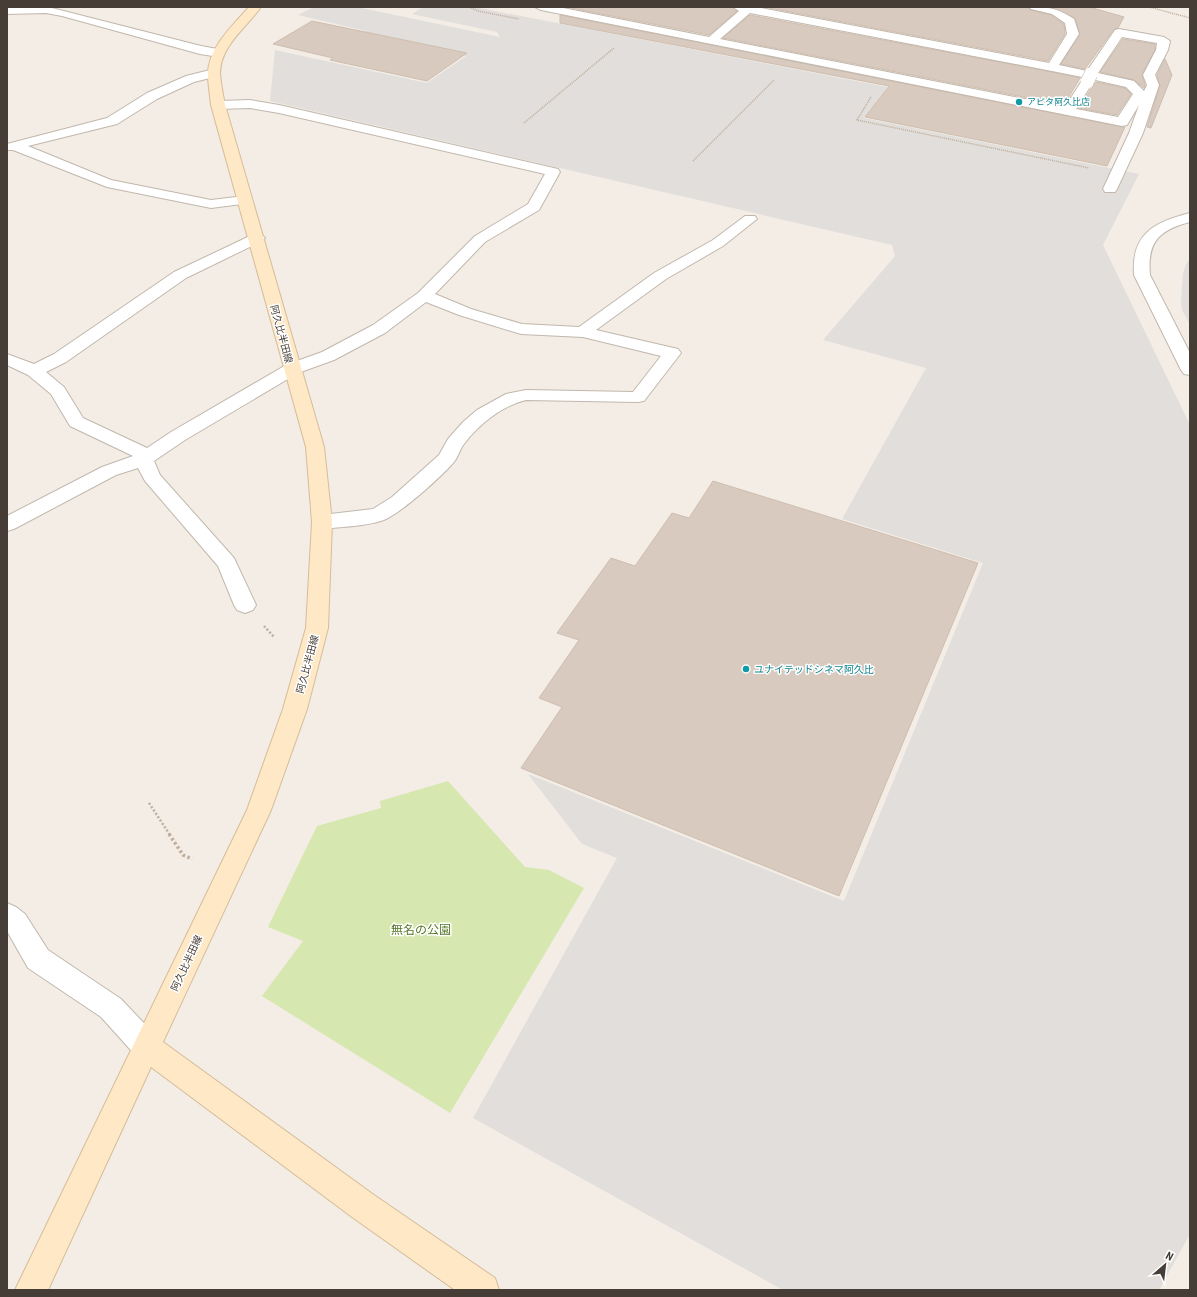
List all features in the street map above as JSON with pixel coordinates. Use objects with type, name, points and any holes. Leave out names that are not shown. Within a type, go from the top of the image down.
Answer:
[{"type":"main road","points":[[216,63],[235,29],[255,7]]},
{"type":"main road","name":"阿久比半田線","points":[[31,1290],[259,810],[295,709],[317,628],[322,522],[315,447],[292,370],[257,238],[218,105],[216,63]]},
{"type":"main road","points":[[147,1047],[363,1206],[483,1290]]},
{"type":"street","points":[[541,7],[711,41],[1068,112],[1122,122],[1140,94],[1130,84],[1052,67],[746,8],[711,41]]},
{"type":"street","points":[[1035,7],[1056,12],[1070,21],[1073,34],[1052,67]]},
{"type":"street","points":[[7,11],[46,10],[63,13],[200,50],[216,63],[190,79],[152,96],[112,121],[11,147]]},
{"type":"street","points":[[1068,112],[1119,33],[1164,41],[1162,50],[1149,75],[1154,85],[1136,132],[1110,189]]},
{"type":"street","points":[[7,524],[109,471],[144,459],[178,436],[292,370],[328,356],[379,329],[424,296],[480,239],[534,207],[553,172],[279,109],[250,104],[218,105]]},
{"type":"street","points":[[11,147],[107,183],[141,191],[211,204],[245,200]]},
{"type":"street","points":[[1190,217],[1178,220],[1149,236],[1143,247],[1140,262],[1142,275],[1190,370]]},
{"type":"street","points":[[583,332],[660,276],[718,243],[750,219]]},
{"type":"street","points":[[34,371],[60,358],[180,275],[257,238]]},
{"type":"street","points":[[322,522],[378,515],[399,502],[447,458],[454,443],[469,426],[483,414],[502,403],[526,395],[638,397],[672,353],[583,332],[521,329],[465,312],[424,296]]},
{"type":"street","points":[[8,360],[34,371],[58,391],[76,422],[140,451],[152,478],[227,563],[246,605]]},
{"type":"street","points":[[7,915],[16,922],[38,958],[111,1008],[147,1047]]},
{"type":"path","points":[[468,7],[478,11],[523,20]]},
{"type":"path","points":[[1149,7],[1190,18]]},
{"type":"path","points":[[524,123],[616,47]]},
{"type":"path","points":[[694,161],[776,78]]},
{"type":"path","points":[[874,94],[857,120],[1091,168]]},
{"type":"path","points":[[149,803],[183,855],[192,859]]},
{"type":"green space","name":"無名の公園","points":[[448,781],[525,867],[549,870],[584,888],[450,1113],[262,996],[303,941],[268,927],[317,826],[381,808],[380,801]]},
{"type":"shaded area","points":[[314,7],[357,7],[500,37],[497,32],[412,14],[423,7],[474,7],[887,87],[864,118],[1139,174],[1103,245],[1190,425],[1190,1234],[1159,1290],[783,1290],[473,1118],[617,858],[582,844],[528,774],[844,901],[983,563],[842,519],[926,368],[823,340],[895,256],[892,245],[270,101],[275,50],[427,83],[466,56],[362,34],[366,31],[298,15]]},
{"type":"shaded area","points":[[1190,259],[1190,325],[1182,310],[1181,300],[1183,273],[1186,264]]},
{"type":"building","points":[[566,7],[732,7],[737,11],[709,35]]},
{"type":"building","points":[[764,7],[1028,7],[1031,10],[1051,15],[1064,24],[1065,34],[1048,61]]},
{"type":"building","points":[[1051,7],[1089,7],[1124,17],[1118,28],[1114,29],[1085,69],[1061,64],[1080,34],[1075,18]]},
{"type":"building","points":[[560,15],[1125,127],[1107,166],[865,117],[889,86],[560,23]]},
{"type":"building","points":[[750,15],[1080,78],[1064,105],[723,38]]},
{"type":"building","points":[[312,21],[467,53],[427,81],[330,60],[333,58],[273,44]]},
{"type":"building","points":[[1123,39],[1155,44],[1155,50],[1142,74],[1145,85],[1144,88],[1134,80],[1100,72]]},
{"type":"building","points":[[1165,59],[1172,75],[1151,128],[1147,127],[1160,85],[1157,75]]},
{"type":"building","points":[[1096,82],[1125,88],[1131,94],[1117,115],[1078,108]]},
{"type":"building","name":"ユナイテッドシネマ阿久比","points":[[713,481],[978,563],[839,896],[521,768],[562,707],[539,698],[579,640],[557,633],[611,558],[635,566],[672,513],[689,518]]},
{"type":"place","name":"アピタ阿久比店","points":[[1019,102]]},
{"type":"place","name":"ユナイテッドシネマ阿久比","points":[[746,669]]}]
